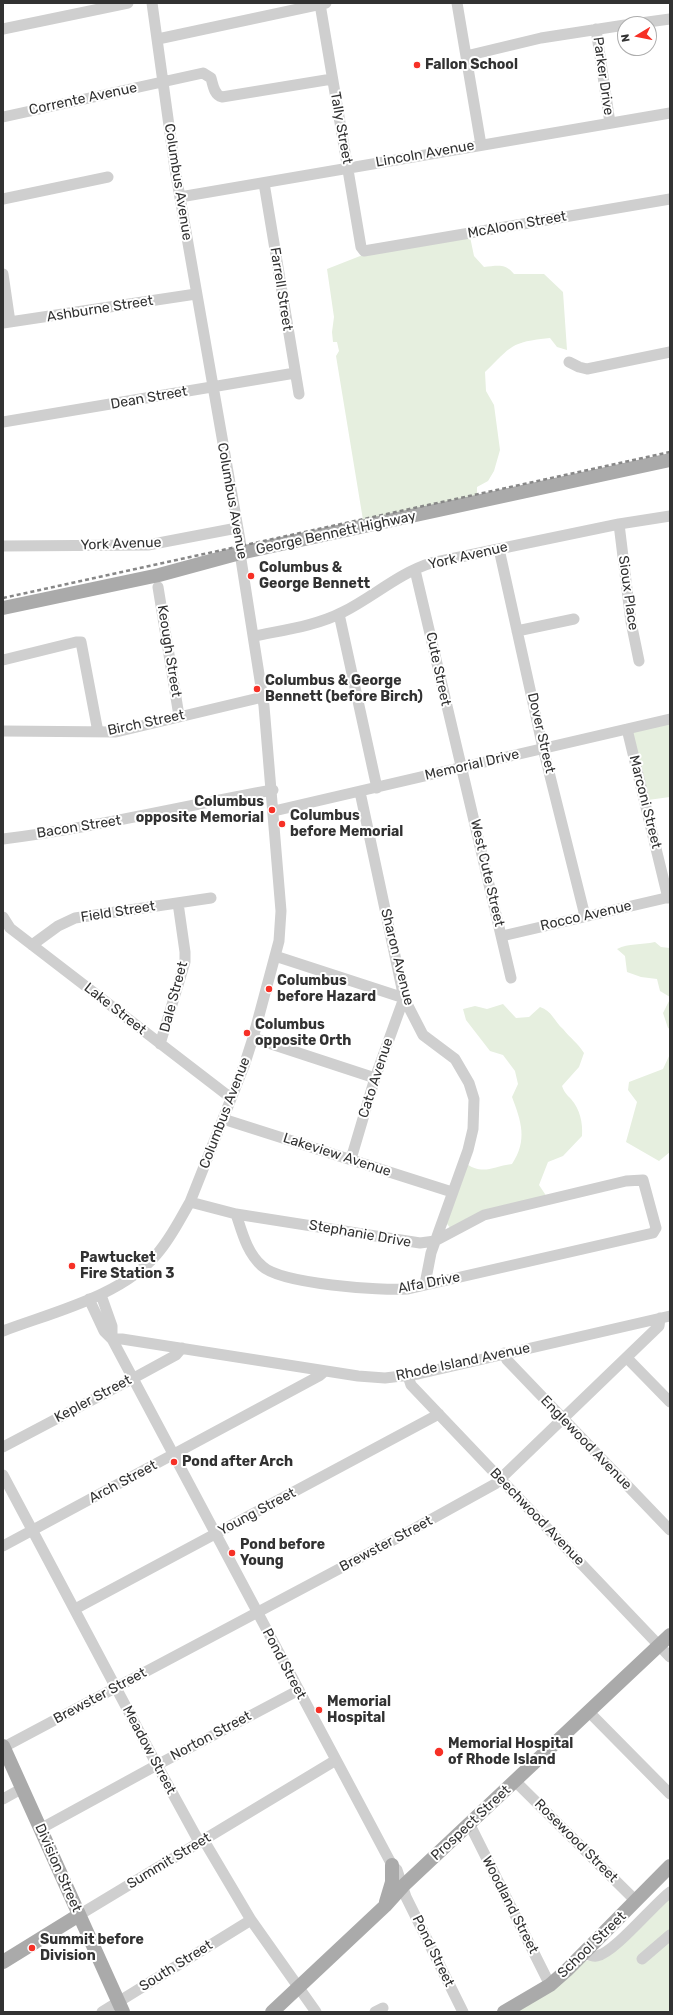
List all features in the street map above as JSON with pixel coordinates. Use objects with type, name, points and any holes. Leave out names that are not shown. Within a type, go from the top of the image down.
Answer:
[{"type":"main road","name":"George Bennett Highway","points":[[3,608],[159,575],[240,553],[670,460]]},
{"type":"main road","name":"Prospect Street","points":[[272,2012],[385,1906],[403,1886],[516,1782],[670,1635]]},
{"type":"main road","name":"Division Street","points":[[3,1746],[21,1789],[121,2007]]},
{"type":"main road","points":[[385,1906],[392,1882],[392,1865]]},
{"type":"main road","name":"School Street","points":[[504,2012],[550,1985],[585,1953],[670,1866]]},
{"type":"main road","name":"Summit Street","points":[[3,1962],[79,1915]]},
{"type":"street","points":[[3,29],[128,3]]},
{"type":"street","name":"Columbus Avenue","points":[[3,1331],[101,1294],[134,1276],[156,1255],[179,1224],[190,1202],[253,1038],[279,941],[281,911],[274,811],[255,636],[240,553],[241,546],[180,197],[152,3]]},
{"type":"street","points":[[458,3],[481,145]]},
{"type":"street","points":[[158,40],[323,4]]},
{"type":"street","name":"Tally Street","points":[[323,4],[332,79],[361,247],[364,251]]},
{"type":"street","points":[[657,21],[670,19]]},
{"type":"street","points":[[466,56],[541,38],[617,26]]},
{"type":"street","name":"Parker Drive","points":[[596,29],[610,123]]},
{"type":"street","name":"Corrente Avenue","points":[[3,117],[203,73],[211,78],[215,92],[218,96],[222,97],[332,79]]},
{"type":"street","name":"Lincoln Avenue","points":[[180,197],[670,113]]},
{"type":"street","points":[[3,199],[108,177]]},
{"type":"street","name":"Farrell Street","points":[[264,183],[299,394]]},
{"type":"street","name":"McAloon Street","points":[[364,251],[670,199]]},
{"type":"street","points":[[3,274],[7,323]]},
{"type":"street","name":"Ashburne Street","points":[[7,323],[196,294]]},
{"type":"street","points":[[569,362],[579,367],[586,368],[670,352]]},
{"type":"street","name":"Dean Street","points":[[3,422],[295,374]]},
{"type":"street","name":"York Avenue","points":[[255,636],[308,625],[339,614],[415,570],[431,563],[619,524],[670,516]]},
{"type":"street","name":"Sioux Place","points":[[619,524],[631,622],[639,661]]},
{"type":"street","name":"York Avenue","points":[[3,546],[148,545],[237,528]]},
{"type":"street","name":"Dover Street","points":[[499,549],[543,748],[585,916]]},
{"type":"street","name":"Cute Street","points":[[415,570],[462,768]]},
{"type":"street","name":"Keough Street","points":[[158,587],[179,716]]},
{"type":"street","points":[[339,614],[377,788]]},
{"type":"street","points":[[518,631],[574,619]]},
{"type":"street","points":[[3,660],[81,642],[98,732]]},
{"type":"street","name":"Birch Street","points":[[3,731],[116,732],[262,697]]},
{"type":"street","name":"Memorial Drive","points":[[274,811],[670,719]]},
{"type":"street","name":"Marconi Street","points":[[627,729],[669,897]]},
{"type":"street","name":"West Cute Street","points":[[462,768],[511,978]]},
{"type":"street","name":"Bacon Street","points":[[3,839],[86,828],[272,790]]},
{"type":"street","name":"Sharon Avenue","points":[[360,792],[404,998],[423,1035],[455,1059],[469,1083],[474,1099],[471,1136],[434,1241],[425,1284]]},
{"type":"street","name":"Rocco Avenue","points":[[502,936],[669,897]]},
{"type":"street","name":"Field Street","points":[[32,945],[58,926],[75,918],[211,898]]},
{"type":"street","name":"Dale Street","points":[[160,1044],[177,993],[185,962],[178,903]]},
{"type":"street","name":"Lake Street","points":[[3,917],[10,928],[231,1098]]},
{"type":"street","points":[[275,956],[404,998]]},
{"type":"street","name":"Cato Avenue","points":[[351,1159],[375,1078],[404,998]]},
{"type":"street","points":[[253,1038],[375,1078]]},
{"type":"street","name":"Lakeview Avenue","points":[[223,1119],[452,1192]]},
{"type":"street","name":"Stephanie Drive","points":[[190,1202],[236,1214],[318,1226],[410,1243],[434,1241],[484,1215],[626,1182],[643,1180]]},
{"type":"street","name":"Alfa Drive","points":[[236,1214],[243,1236],[251,1253],[262,1266],[273,1273],[287,1277],[349,1287],[388,1290],[408,1289],[653,1233],[656,1228],[643,1180]]},
{"type":"street","name":"Pond Street","points":[[101,1294],[112,1326],[112,1339]]},
{"type":"street","name":"Pond Street","points":[[89,1299],[104,1331],[112,1339],[392,1865],[397,1870],[406,1896],[463,2012]]},
{"type":"street","name":"Rhode Island Avenue","points":[[112,1339],[122,1339],[326,1371],[385,1378],[408,1376],[665,1317]]},
{"type":"street","name":"Brewster Street","points":[[3,1746],[257,1613],[495,1484],[627,1358],[659,1326],[665,1317]]},
{"type":"street","name":"Kepler Street","points":[[3,1447],[176,1355],[182,1348]]},
{"type":"street","name":"Englewood Avenue","points":[[504,1353],[508,1360],[563,1419],[670,1530]]},
{"type":"street","points":[[627,1358],[670,1402]]},
{"type":"street","name":"Arch Street","points":[[3,1546],[173,1456],[326,1371]]},
{"type":"street","name":"Beechwood Avenue","points":[[408,1376],[411,1385],[670,1657]]},
{"type":"street","name":"Young Street","points":[[75,1609],[439,1414]]},
{"type":"street","name":"Meadow Street","points":[[3,1475],[117,1687],[156,1765],[197,1838],[206,1844],[251,1920],[297,1988],[316,2012]]},
{"type":"street","name":"Norton Street","points":[[40,1829],[156,1765],[299,1690]]},
{"type":"street","points":[[589,1712],[670,1794]]},
{"type":"street","name":"Summit Street","points":[[79,1915],[336,1760]]},
{"type":"street","name":"Rosewood Street","points":[[516,1782],[636,1901]]},
{"type":"street","points":[[3,1800],[21,1789]]},
{"type":"street","name":"Woodland Street","points":[[470,1825],[550,1985]]},
{"type":"street","points":[[585,1953],[592,1956],[598,1956],[603,1953],[623,1938],[670,1892]]},
{"type":"street","name":"South Street","points":[[102,2012],[121,2007],[251,1920]]},
{"type":"street","points":[[642,1959],[670,1935]]},
{"type":"green space","points":[[469,232],[474,256],[484,267],[504,267],[511,270],[514,274],[544,274],[563,292],[567,350],[557,347],[550,338],[527,341],[507,351],[485,372],[486,391],[494,405],[500,450],[494,471],[488,481],[477,487],[477,502],[364,526],[336,356],[339,351],[337,342],[333,342],[332,332],[334,317],[327,269],[378,249]]},
{"type":"green space","points":[[670,717],[670,797],[648,800],[633,737],[632,725]]},
{"type":"green space","points":[[655,942],[661,947],[670,948],[670,997],[660,991],[657,979],[641,977],[627,972],[625,956],[617,949],[631,945]]},
{"type":"green space","points":[[670,999],[670,1029],[668,1028],[663,1013]]},
{"type":"green space","points":[[503,1004],[516,1018],[529,1017],[540,1007],[544,1009],[584,1053],[579,1067],[562,1086],[579,1112],[582,1126],[582,1136],[563,1156],[548,1162],[539,1185],[547,1197],[451,1229],[444,1220],[463,1162],[476,1169],[482,1170],[512,1164],[520,1147],[520,1122],[512,1097],[518,1084],[515,1071],[503,1055],[490,1051],[466,1020],[463,1009],[475,1006],[487,1009]]},
{"type":"green space","points":[[670,1054],[670,1152],[659,1161],[626,1142],[637,1102],[628,1090],[629,1082],[663,1069]]},
{"type":"green space","points":[[670,1895],[670,2012],[508,2012],[574,1964],[594,1959]]},
{"type":"railway","points":[[3,598],[670,452]]},
{"type":"place","name":"Fallon School","points":[[417,65]]},
{"type":"place","name":"Columbus & George Bennett","points":[[251,576]]},
{"type":"place","name":"Columbus & George Bennett (before Birch)","points":[[257,689]]},
{"type":"place","name":"Columbus opposite Memorial","points":[[272,810]]},
{"type":"place","name":"Columbus before Memorial","points":[[282,824]]},
{"type":"place","name":"Columbus before Hazard","points":[[269,989]]},
{"type":"place","name":"Columbus opposite Orth","points":[[247,1033]]},
{"type":"place","name":"Pawtucket Fire Station 3","points":[[72,1266]]},
{"type":"place","name":"Pond after Arch","points":[[174,1462]]},
{"type":"place","name":"Pond before Young","points":[[232,1553]]},
{"type":"place","name":"Memorial Hospital","points":[[319,1710]]},
{"type":"place","name":"Memorial Hospital of Rhode Island","points":[[439,1752]]},
{"type":"place","name":"Summit before Division","points":[[32,1948]]}]
